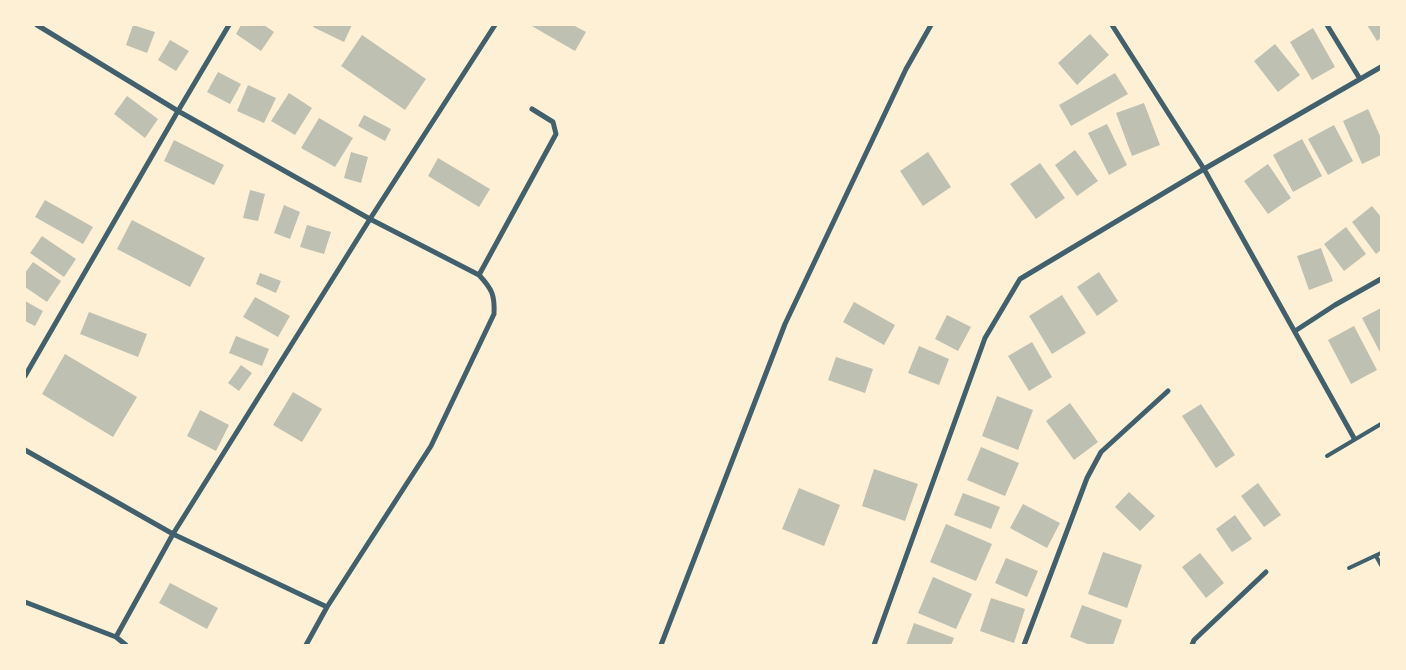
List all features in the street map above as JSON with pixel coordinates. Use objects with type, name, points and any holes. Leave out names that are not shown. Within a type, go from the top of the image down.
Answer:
[{"type":"street","points":[[37,25],[178,111],[370,219],[479,275],[490,288],[494,300],[494,314],[431,446],[327,607],[306,645]]},
{"type":"street","points":[[25,376],[229,25]]},
{"type":"street","points":[[116,637],[173,534],[370,219],[495,25]]},
{"type":"street","points":[[661,645],[785,324],[906,69],[930,25]]},
{"type":"street","points":[[1112,25],[1204,169],[1354,438]]},
{"type":"street","points":[[1327,25],[1360,79]]},
{"type":"street","points":[[874,645],[985,338],[1020,279],[1204,169],[1381,67]]},
{"type":"street","points":[[479,275],[556,134],[553,122],[532,109]]},
{"type":"street","points":[[1295,331],[1381,278]]},
{"type":"street","points":[[1024,645],[1087,478],[1102,452],[1168,391]]},
{"type":"street","points":[[25,450],[173,534],[327,607]]},
{"type":"street","points":[[1192,645],[1194,640],[1266,572]]},
{"type":"street","points":[[25,602],[116,637],[126,645]]},
{"type":"lane","points":[[1327,456],[1354,438],[1381,424]]},
{"type":"lane","points":[[1349,568],[1381,553]]},
{"type":"lane","points":[[1376,556],[1381,564]]},
{"type":"building","points":[[133,25],[155,32],[147,53],[126,45]]},
{"type":"building","points":[[241,25],[264,25],[274,32],[261,51],[236,34]]},
{"type":"building","points":[[314,25],[352,25],[344,42],[313,27]]},
{"type":"building","points":[[530,25],[573,25],[586,32],[575,51]]},
{"type":"building","points":[[1367,25],[1381,25],[1381,38],[1377,41]]},
{"type":"building","points":[[1313,28],[1335,67],[1312,80],[1290,42]]},
{"type":"building","points":[[1090,34],[1109,55],[1077,85],[1058,63]]},
{"type":"building","points":[[362,35],[426,79],[405,110],[341,66]]},
{"type":"building","points":[[170,40],[189,51],[176,71],[158,60]]},
{"type":"building","points":[[1275,44],[1300,75],[1278,92],[1254,61]]},
{"type":"building","points":[[218,72],[241,84],[230,104],[207,92]]},
{"type":"building","points":[[1115,73],[1128,94],[1071,126],[1059,105]]},
{"type":"building","points":[[248,85],[276,98],[264,123],[237,111]]},
{"type":"building","points":[[289,93],[312,108],[295,135],[271,121]]},
{"type":"building","points":[[127,96],[158,119],[145,138],[114,114]]},
{"type":"building","points":[[1144,103],[1160,145],[1132,156],[1116,113]]},
{"type":"building","points":[[1368,109],[1381,138],[1381,155],[1362,164],[1343,121]]},
{"type":"building","points":[[364,115],[391,129],[385,141],[358,126]]},
{"type":"building","points":[[319,118],[353,138],[335,167],[301,148]]},
{"type":"building","points":[[1107,124],[1127,165],[1109,175],[1088,133]]},
{"type":"building","points":[[1334,125],[1353,161],[1328,175],[1308,139]]},
{"type":"building","points":[[1302,139],[1322,176],[1293,192],[1273,155]]},
{"type":"building","points":[[174,140],[224,165],[214,185],[164,161]]},
{"type":"building","points":[[1075,150],[1098,181],[1077,196],[1055,165]]},
{"type":"building","points":[[351,152],[368,157],[361,183],[344,178]]},
{"type":"building","points":[[928,152],[951,187],[923,206],[900,171]]},
{"type":"building","points":[[438,158],[490,189],[479,207],[428,176]]},
{"type":"building","points":[[1040,163],[1065,198],[1036,219],[1010,184]]},
{"type":"building","points":[[1268,164],[1291,198],[1268,214],[1244,181]]},
{"type":"building","points":[[250,190],[265,194],[258,221],[243,218]]},
{"type":"building","points":[[45,200],[93,227],[83,244],[35,217]]},
{"type":"building","points":[[284,205],[300,212],[290,239],[274,233]]},
{"type":"building","points":[[1372,206],[1381,217],[1381,250],[1376,254],[1352,222]]},
{"type":"building","points":[[132,220],[205,258],[190,287],[117,249]]},
{"type":"building","points":[[307,225],[331,232],[324,254],[300,247]]},
{"type":"building","points":[[1346,227],[1366,254],[1344,271],[1324,244]]},
{"type":"building","points":[[42,236],[76,259],[64,277],[30,253]]},
{"type":"building","points":[[1321,248],[1333,281],[1309,290],[1297,256]]},
{"type":"building","points":[[33,262],[61,281],[47,302],[25,287],[25,273]]},
{"type":"building","points":[[1099,272],[1118,301],[1097,316],[1077,287]]},
{"type":"building","points":[[260,273],[281,281],[276,293],[256,284]]},
{"type":"building","points":[[1062,295],[1086,333],[1052,354],[1029,316]]},
{"type":"building","points":[[255,297],[290,316],[278,337],[243,317]]},
{"type":"building","points":[[25,301],[43,311],[35,326],[25,321]]},
{"type":"building","points":[[854,302],[895,325],[884,345],[843,322]]},
{"type":"building","points":[[1381,308],[1381,354],[1362,318]]},
{"type":"building","points":[[89,312],[147,334],[138,357],[80,334]]},
{"type":"building","points":[[947,315],[971,327],[958,351],[935,339]]},
{"type":"building","points":[[1354,326],[1377,370],[1351,384],[1328,340]]},
{"type":"building","points":[[236,336],[269,349],[262,366],[229,353]]},
{"type":"building","points":[[1032,342],[1052,377],[1029,391],[1008,356]]},
{"type":"building","points":[[919,346],[949,359],[939,385],[908,373]]},
{"type":"building","points":[[65,354],[137,397],[113,437],[42,394]]},
{"type":"building","points":[[836,357],[873,369],[865,393],[828,380]]},
{"type":"building","points":[[241,365],[252,373],[239,391],[228,383]]},
{"type":"building","points":[[293,392],[322,409],[302,442],[273,425]]},
{"type":"building","points":[[997,396],[1033,410],[1018,450],[982,436]]},
{"type":"building","points":[[1070,403],[1098,442],[1074,460],[1046,421]]},
{"type":"building","points":[[1201,404],[1235,455],[1216,468],[1182,416]]},
{"type":"building","points":[[200,410],[229,425],[216,451],[187,436]]},
{"type":"building","points":[[981,447],[1019,463],[1005,496],[967,480]]},
{"type":"building","points":[[874,469],[918,484],[905,521],[862,506]]},
{"type":"building","points":[[1258,483],[1281,515],[1264,527],[1241,496]]},
{"type":"building","points":[[799,488],[840,505],[824,546],[782,529]]},
{"type":"building","points":[[1129,492],[1155,516],[1140,531],[1115,507]]},
{"type":"building","points":[[963,493],[1000,507],[991,529],[954,515]]},
{"type":"building","points":[[1023,504],[1060,523],[1047,548],[1010,528]]},
{"type":"building","points":[[1235,515],[1252,539],[1232,552],[1216,529]]},
{"type":"building","points":[[946,524],[992,544],[976,581],[930,562]]},
{"type":"building","points":[[1103,552],[1142,565],[1127,608],[1088,594]]},
{"type":"building","points":[[1200,553],[1224,583],[1206,598],[1182,567]]},
{"type":"building","points":[[1006,558],[1038,571],[1027,597],[995,583]]},
{"type":"building","points":[[933,577],[972,594],[956,629],[918,613]]},
{"type":"building","points":[[170,583],[218,608],[207,629],[159,603]]},
{"type":"building","points":[[991,598],[1025,609],[1014,643],[980,631]]},
{"type":"building","points":[[1082,605],[1122,620],[1113,645],[1090,645],[1070,637]]},
{"type":"building","points":[[914,623],[954,638],[951,645],[906,645]]}]
